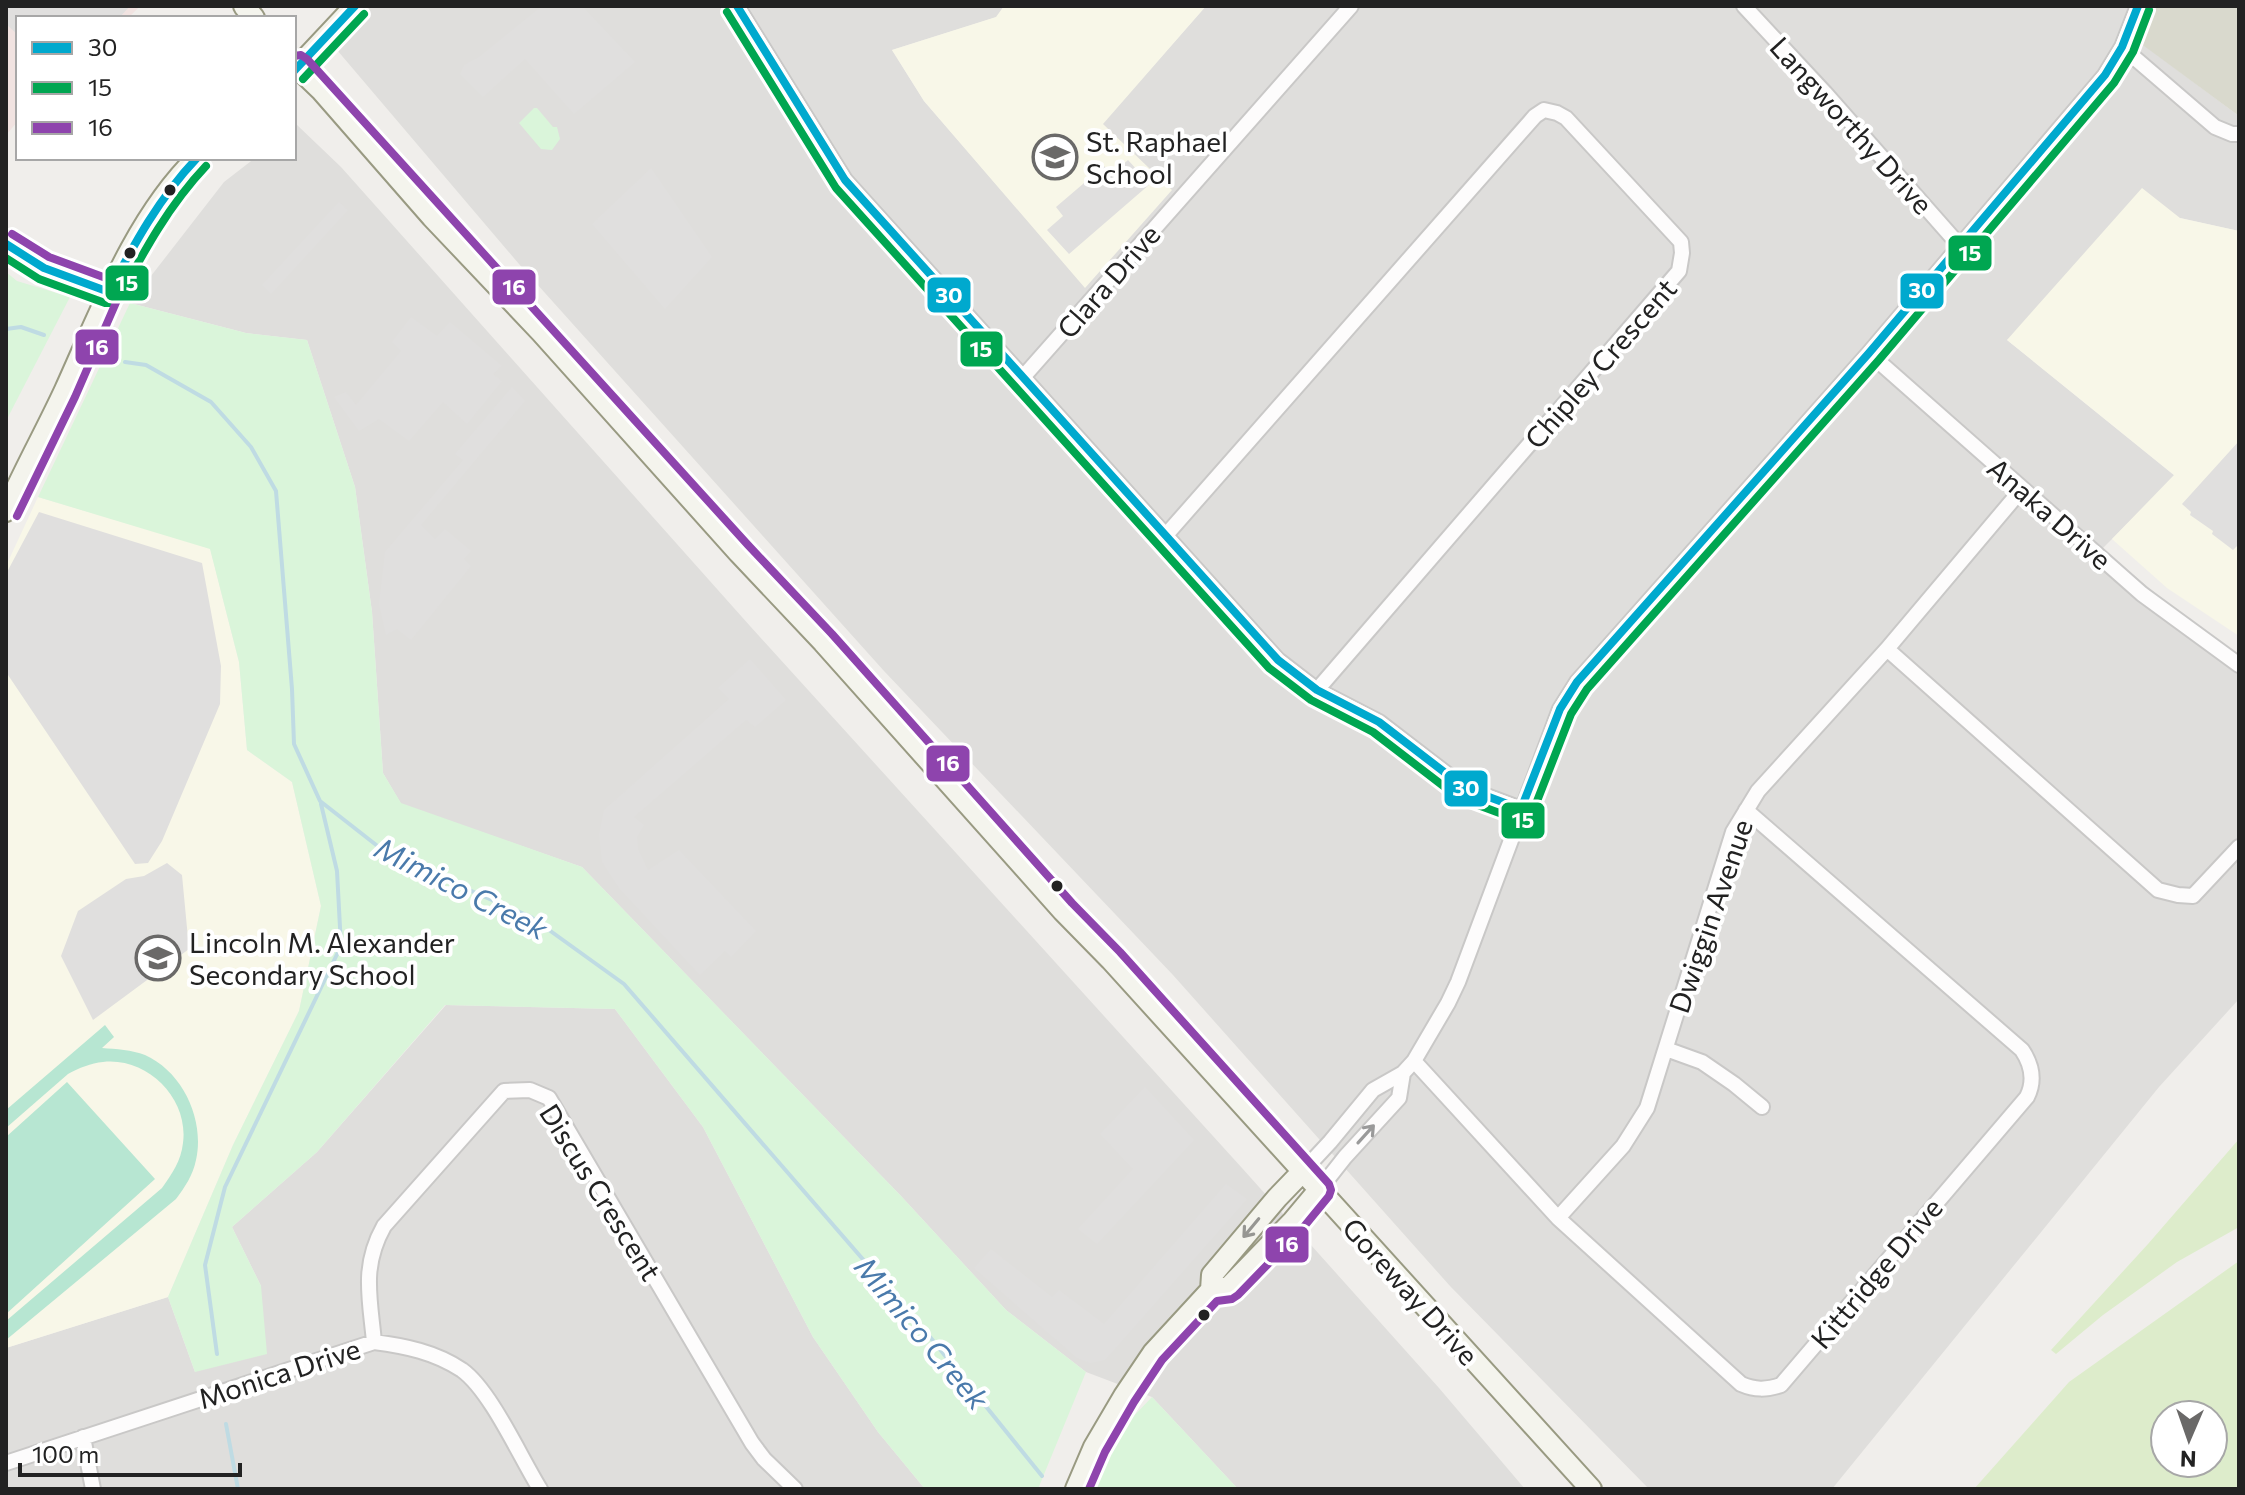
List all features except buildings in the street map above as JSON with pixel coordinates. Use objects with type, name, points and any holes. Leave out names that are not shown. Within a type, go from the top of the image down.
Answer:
[{"type":"main road","points":[[296,66],[355,6]]},
{"type":"main road","name":"Goreway Drive","points":[[296,68],[321,90],[432,217],[541,332],[1063,911],[1591,1489]]},
{"type":"main road","points":[[6,511],[120,271],[162,200],[195,160]]},
{"type":"main road","points":[[1211,1290],[1212,1275],[1303,1171]]},
{"type":"main road","points":[[1076,1489],[1094,1447],[1153,1353],[1211,1290],[1229,1287],[1319,1190]]},
{"type":"street","points":[[737,6],[845,180],[1278,660],[1317,690],[1379,722],[1465,788],[1521,809]]},
{"type":"street","name":"Clara Drive","points":[[1024,376],[1351,6]]},
{"type":"street","name":"Langworthy Drive","points":[[1744,6],[1959,245]]},
{"type":"street","points":[[1303,1171],[1373,1090],[1403,1073],[1414,1061],[1448,1003],[1560,709],[1577,682],[1869,353],[2105,75],[2122,47],[2138,6]]},
{"type":"street","points":[[2122,47],[2215,127],[2239,134]]},
{"type":"street","name":"Chipley Crescent","points":[[1166,535],[1535,116],[1544,110],[1566,118],[1681,242],[1679,271],[1317,690]]},
{"type":"street","name":"Anaka Drive","points":[[1869,353],[2142,594],[2239,665]]},
{"type":"street","name":"Dwiggin Avenue","points":[[1558,1218],[1634,1131],[1647,1108],[1733,832],[1758,791],[1887,649],[2022,489]]},
{"type":"street","points":[[1887,649],[2158,890],[2193,896],[2239,847]]},
{"type":"street","name":"Kittridge Drive","points":[[1414,1061],[1558,1218],[1741,1384],[1752,1389],[1781,1385],[2027,1097],[2032,1075],[2022,1050],[1746,810]]},
{"type":"street","points":[[1666,1049],[1702,1062],[1762,1107]]},
{"type":"street","points":[[1319,1190],[1399,1098],[1403,1073]]},
{"type":"street","name":"Discus Crescent","points":[[374,1342],[369,1263],[384,1226],[504,1091],[530,1090],[549,1098],[752,1443],[795,1489]]},
{"type":"street","name":"Monica Drive","points":[[6,1463],[374,1342],[409,1346],[463,1371],[484,1392],[534,1487]]},
{"type":"street","points":[[83,1437],[93,1489]]},
{"type":"shaded area","points":[[6,6],[140,6],[130,16],[16,16],[16,123],[6,135]]},
{"type":"shaded area","points":[[6,6],[130,6],[121,16],[16,16],[16,33],[6,24]]},
{"type":"shaded area","points":[[371,6],[1004,6],[997,17],[892,50],[924,101],[1085,287],[1102,124],[1206,6],[2149,6],[2137,40],[2239,116],[2239,231],[2180,218],[2007,340],[2175,476],[2102,549],[2230,655],[2239,666],[2239,999],[2159,1087],[1832,1489],[1649,1489],[1450,1286],[1173,975],[884,671],[519,264],[337,50]]},
{"type":"shaded area","points":[[542,6],[582,6],[635,62],[574,114],[525,59],[483,97],[460,74],[464,65],[479,57]]},
{"type":"shaded area","name":"St. Raphael School","points":[[1004,6],[1206,6],[1103,124],[1172,190],[1085,288],[924,101],[892,50],[996,17]]},
{"type":"shaded area","points":[[2149,6],[2239,6],[2239,116],[2136,40]]},
{"type":"shaded area","points":[[296,124],[341,167],[750,626],[1242,1168],[1525,1489],[1238,1489],[1152,1397],[1086,1372],[1006,1310],[901,1196],[582,867],[401,804],[383,773],[372,612],[355,487],[307,340],[246,333],[130,303],[224,182],[252,160],[296,160]]},
{"type":"shaded area","points":[[1128,160],[1150,184],[1069,254],[1047,230],[1063,216],[1056,207],[1104,166],[1112,174]]},
{"type":"shaded area","points":[[651,168],[712,257],[665,309],[592,224]]},
{"type":"shaded area","points":[[2142,188],[2180,218],[2239,231],[2239,636],[2167,588],[2112,539],[2174,475],[2007,340]]},
{"type":"shaded area","points":[[339,202],[348,210],[271,294],[262,285]]},
{"type":"shaded area","points":[[411,317],[437,336],[450,322],[502,366],[493,374],[502,381],[467,424],[443,402],[409,441],[379,419],[359,431],[334,397],[346,392],[356,405],[401,351],[392,342]]},
{"type":"shaded area","points":[[512,387],[525,401],[421,525],[435,539],[445,529],[471,551],[464,559],[471,566],[411,640],[397,629],[386,635],[379,604],[385,552],[463,460],[455,454]]},
{"type":"shaded area","points":[[2239,441],[2239,544],[2233,550],[2190,515],[2191,512],[2182,504]]},
{"type":"shaded area","name":"Lincoln M. Alexander Secondary School","points":[[38,497],[210,548],[239,662],[247,750],[292,782],[321,906],[299,1011],[233,1145],[168,1297],[6,1348],[6,566]]},
{"type":"shaded area","points":[[39,512],[202,563],[221,666],[220,704],[162,841],[148,863],[135,864],[6,672],[6,574]]},
{"type":"shaded area","points":[[750,659],[786,700],[755,727],[746,720],[634,817],[644,825],[637,837],[638,849],[648,870],[679,850],[756,931],[731,957],[725,951],[700,975],[619,888],[602,862],[599,835],[604,810],[729,699],[718,688]]},
{"type":"shaded area","points":[[167,863],[182,875],[189,949],[93,1020],[61,956],[78,911],[126,879],[144,876]]},
{"type":"shaded area","points":[[446,1005],[615,1009],[703,1127],[813,1337],[878,1432],[925,1489],[6,1489],[6,1348],[168,1297],[195,1372],[261,1286],[232,1227],[317,1152]]},
{"type":"shaded area","points":[[1145,1087],[1194,1140],[1097,1244],[1078,1229],[1133,1169],[1100,1134]]},
{"type":"shaded area","points":[[1226,1184],[1247,1199],[1105,1360],[1090,1363],[1077,1358],[974,1268],[991,1249],[1052,1297],[1059,1290],[1104,1324]]},
{"type":"green space","points":[[534,108],[553,127],[557,127],[560,139],[552,150],[541,149],[519,123]]},
{"type":"green space","points":[[6,272],[17,281],[70,297],[6,421]]},
{"type":"green space","points":[[130,303],[246,333],[307,340],[355,487],[372,612],[383,773],[401,803],[582,867],[901,1196],[1006,1310],[1086,1372],[1038,1489],[925,1489],[878,1432],[813,1337],[703,1127],[615,1009],[445,1005],[317,1152],[232,1227],[261,1286],[267,1354],[195,1372],[168,1297],[233,1145],[299,1011],[321,906],[292,782],[247,750],[239,662],[210,549],[38,497]]},
{"type":"green space","points":[[105,1025],[114,1037],[102,1048],[145,1055],[170,1073],[180,1085],[194,1114],[197,1129],[195,1165],[176,1199],[6,1340],[6,1321],[162,1188],[180,1156],[183,1127],[172,1097],[150,1074],[120,1062],[94,1063],[68,1074],[6,1128],[6,1110]]},
{"type":"green space","points":[[67,1082],[155,1179],[6,1314],[6,1137]]},
{"type":"green space","points":[[2239,1139],[2239,1227],[2177,1262],[2103,1315],[2056,1354],[2051,1350],[2148,1244]]},
{"type":"green space","points":[[2239,1261],[2239,1489],[1974,1489],[2069,1382]]},
{"type":"green space","points":[[1152,1397],[1238,1489],[1090,1489],[1106,1445]]},
{"type":"waterway","name":"Mimico Creek","points":[[6,329],[21,327],[44,335]]},
{"type":"waterway","name":"Mimico Creek","points":[[125,362],[146,365],[211,402],[251,447],[276,491],[294,744],[320,801],[389,855],[531,917],[624,984],[926,1332],[1042,1476]]},
{"type":"waterway","points":[[217,1354],[205,1265],[225,1187],[341,946],[337,871],[321,804]]},
{"type":"waterway","points":[[226,1424],[238,1489]]},
{"type":"transit line","name":"30","points":[[296,69],[355,6]]},
{"type":"transit line","name":"30","points":[[737,6],[845,180],[1278,660],[1317,690],[1379,722],[1465,788],[1521,809],[1560,709],[1577,682],[1869,353],[2105,75],[2122,47],[2138,6]]},
{"type":"transit line","name":"15","points":[[727,12],[836,188],[1269,668],[1311,700],[1373,732],[1459,798],[1521,821],[1532,814],[1571,714],[1587,689],[1878,361],[2114,83],[2133,52],[2149,10]]},
{"type":"transit line","name":"15","points":[[303,79],[364,14]]},
{"type":"transit line","name":"16","points":[[296,56],[307,59],[1329,1184],[1329,1196],[1302,1229],[1238,1295],[1217,1301],[1162,1360],[1105,1452],[1089,1489]]},
{"type":"transit line","name":"30","points":[[109,292],[159,205],[195,160]]},
{"type":"transit line","name":"15","points":[[6,258],[39,279],[105,303],[113,303],[119,298],[169,213],[206,166]]},
{"type":"transit line","name":"16","points":[[12,234],[49,257],[114,281],[121,291],[75,397],[17,516]]},
{"type":"transit line","name":"30","points":[[6,244],[44,268],[109,292]]},
{"type":"place","name":"St. Raphael School","points":[[1055,157]]},
{"type":"place","name":"Lincoln M. Alexander Secondary School","points":[[158,958]]}]
